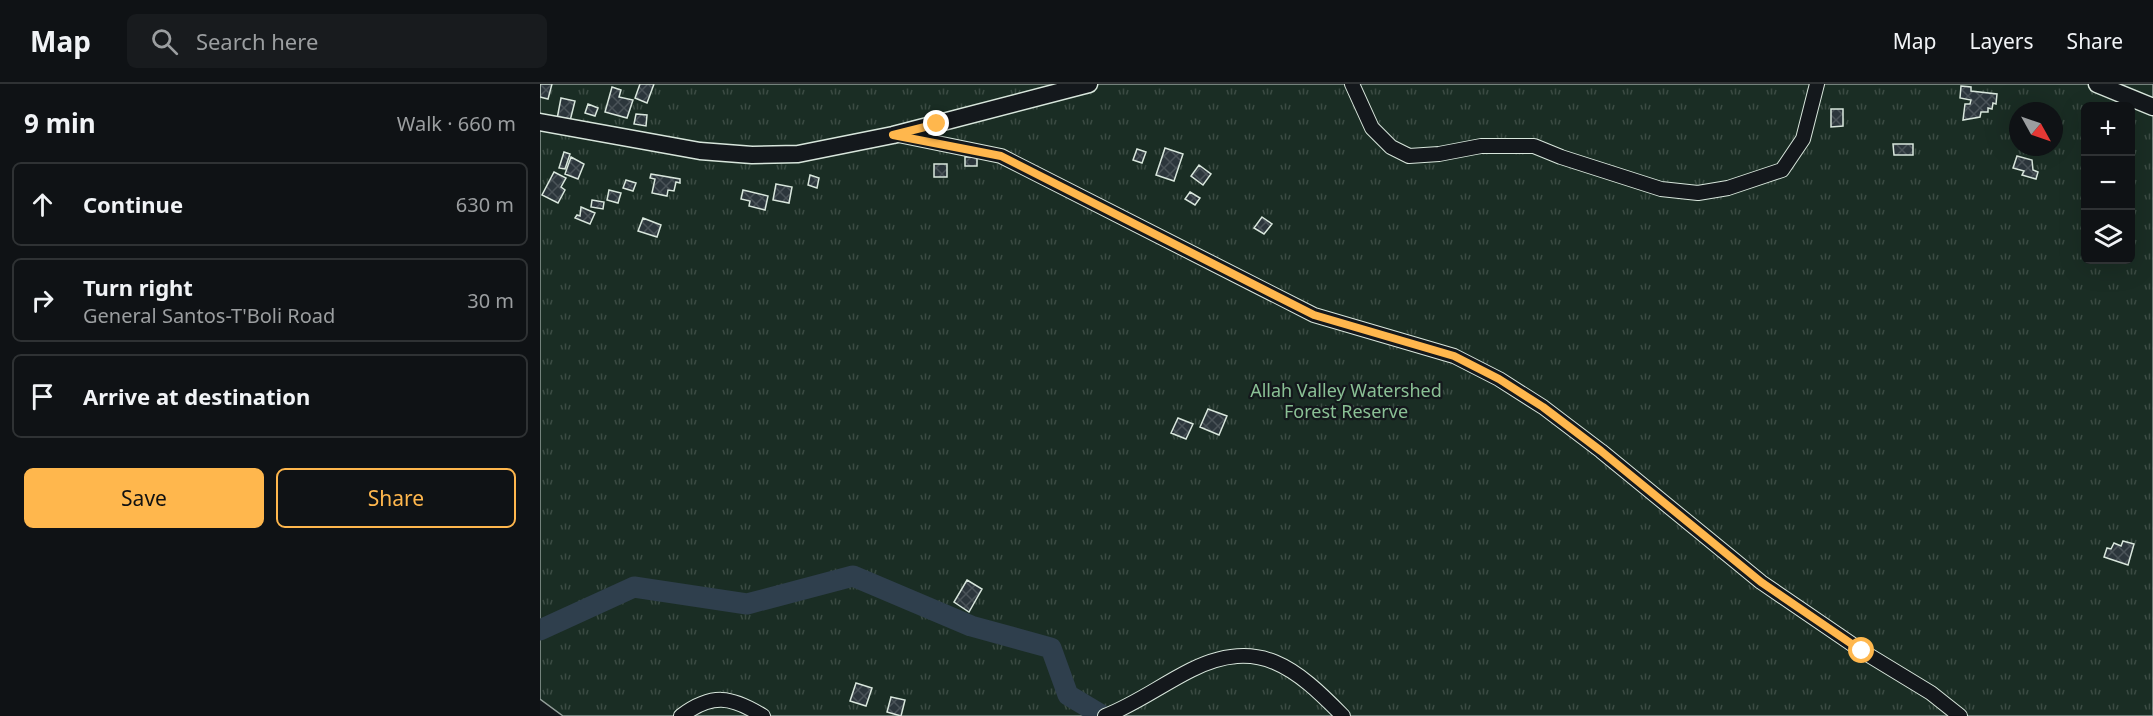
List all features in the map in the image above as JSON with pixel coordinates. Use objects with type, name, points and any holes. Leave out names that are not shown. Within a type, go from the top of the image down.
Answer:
[{"type":"main road","points":[[540,122],[700,151],[753,155],[798,154],[893,135],[1089,84]]},
{"type":"main road","points":[[2097,84],[2153,107]]},
{"type":"street","points":[[1352,84],[1372,128],[1391,147],[1409,156],[1439,154],[1481,146],[1534,146],[1561,158],[1661,189],[1698,194],[1728,188],[1782,171],[1803,139],[1817,84]]},
{"type":"street","points":[[893,135],[1001,156],[1314,315],[1454,356],[1499,379],[1593,445],[1761,582],[1862,651],[1931,693],[1960,716]]},
{"type":"street","points":[[1106,716],[1130,706],[1192,669],[1225,658],[1249,655],[1276,661],[1303,679],[1343,716]]},
{"type":"street","points":[[681,716],[698,704],[713,699],[730,700],[763,716]]},
{"type":"green space","name":"Allah Valley Watershed Forest Reserve","points":[[540,84],[2153,84],[2153,716],[563,716],[540,699]]},
{"type":"building","points":[[540,84],[552,84],[548,99],[540,97]]},
{"type":"building","points":[[640,84],[654,84],[647,103],[635,98]]},
{"type":"building","points":[[1961,86],[1971,87],[1971,91],[1997,94],[1996,104],[1993,103],[1992,109],[1988,108],[1988,112],[1981,112],[1980,117],[1963,120],[1965,104],[1970,104],[1971,100],[1960,98]]},
{"type":"building","points":[[612,87],[621,90],[619,97],[633,100],[627,118],[605,112]]},
{"type":"building","points":[[561,98],[575,101],[570,121],[557,119]]},
{"type":"building","points":[[588,104],[598,108],[595,116],[585,113]]},
{"type":"building","points":[[1831,109],[1843,109],[1843,126],[1831,127]]},
{"type":"building","points":[[636,114],[647,115],[646,126],[634,124]]},
{"type":"building","points":[[1893,144],[1913,144],[1913,155],[1894,155]]},
{"type":"building","points":[[1165,148],[1183,154],[1174,181],[1156,175]]},
{"type":"building","points":[[1137,149],[1146,152],[1142,163],[1133,160]]},
{"type":"building","points":[[564,152],[570,154],[565,169],[559,168]]},
{"type":"building","points":[[2017,156],[2032,160],[2033,170],[2038,172],[2036,179],[2022,175],[2024,171],[2013,168]]},
{"type":"building","points":[[571,157],[584,164],[578,179],[565,174]]},
{"type":"building","points":[[965,157],[977,157],[977,166],[965,166]]},
{"type":"building","points":[[934,164],[947,164],[947,177],[934,177]]},
{"type":"building","points":[[1199,165],[1211,174],[1203,185],[1191,176]]},
{"type":"building","points":[[554,172],[566,178],[561,187],[565,190],[558,203],[542,195]]},
{"type":"building","points":[[651,174],[680,179],[680,183],[676,182],[674,191],[668,190],[667,196],[652,193],[655,179],[650,178]]},
{"type":"building","points":[[810,175],[819,178],[817,188],[808,185]]},
{"type":"building","points":[[626,180],[636,183],[633,191],[623,188]]},
{"type":"building","points":[[776,184],[792,187],[789,203],[773,200]]},
{"type":"building","points":[[609,190],[621,193],[618,203],[607,200]]},
{"type":"building","points":[[743,190],[768,196],[765,210],[749,206],[750,201],[741,199]]},
{"type":"building","points":[[1190,192],[1200,198],[1195,205],[1185,199]]},
{"type":"building","points":[[592,200],[604,202],[603,209],[591,207]]},
{"type":"building","points":[[581,207],[595,213],[590,224],[575,218],[577,215],[580,216]]},
{"type":"building","points":[[1262,217],[1272,224],[1264,234],[1254,228]]},
{"type":"building","points":[[643,218],[661,225],[657,237],[638,231]]},
{"type":"building","points":[[1208,409],[1227,416],[1219,435],[1200,427]]},
{"type":"building","points":[[1178,418],[1193,424],[1186,439],[1171,433]]},
{"type":"building","points":[[2123,541],[2134,544],[2128,565],[2104,557],[2107,548],[2111,549],[2114,543],[2121,546]]},
{"type":"building","points":[[967,580],[982,589],[969,612],[954,602]]},
{"type":"building","points":[[856,683],[872,688],[866,706],[850,701]]},
{"type":"building","points":[[891,697],[905,700],[901,716],[887,712]]},
{"type":"waterway","points":[[540,630],[634,587],[747,604],[853,576],[971,626],[1051,648],[1068,695],[1103,716]]},
{"type":"route","points":[[937,124],[893,135],[1001,156],[1042,175],[1100,208],[1233,276],[1314,315],[1454,356],[1499,379],[1543,407],[1601,451],[1761,582],[1862,651]]}]
